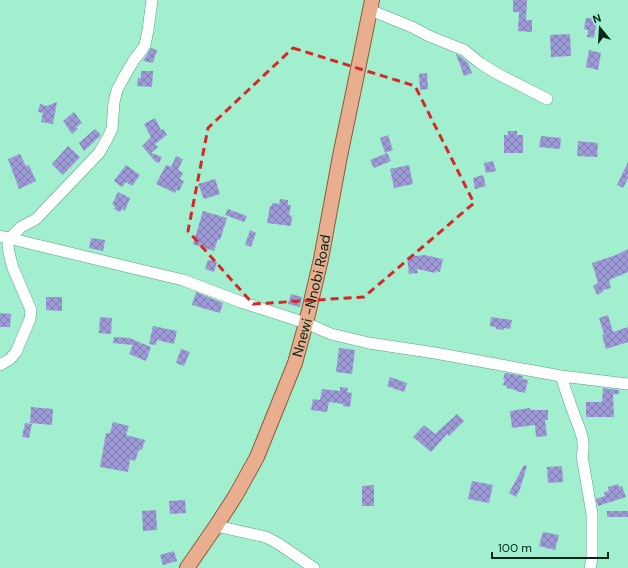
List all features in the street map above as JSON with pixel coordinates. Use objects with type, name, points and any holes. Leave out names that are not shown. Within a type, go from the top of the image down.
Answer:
[{"type":"main road","name":"Nnewi -Nnobi Road","points":[[187,568],[236,496],[257,456],[294,363],[306,323],[321,259],[340,156],[371,5]]},
{"type":"street","points":[[5,237],[36,219],[99,153],[112,129],[114,102],[117,90],[134,60],[145,45],[152,0]]},
{"type":"street","points":[[371,5],[429,36],[464,50],[480,63],[496,73],[547,99]]},
{"type":"street","points":[[5,237],[183,280],[241,302],[306,323],[331,334],[369,343],[435,353],[561,376],[628,384]]},
{"type":"street","points":[[0,366],[10,359],[16,352],[30,319],[31,310],[13,268],[5,237]]},
{"type":"street","points":[[561,376],[584,442],[582,456],[592,514],[592,558],[590,568]]},
{"type":"street","points":[[216,526],[266,537],[314,568]]},
{"type":"highlighted area","points":[[293,48],[415,86],[474,203],[364,297],[253,304],[188,231],[208,128]]},
{"type":"building","points":[[513,0],[527,0],[526,20],[532,20],[532,32],[518,31],[519,12],[513,12]]},
{"type":"building","points":[[586,18],[597,19],[594,38],[587,37],[588,30],[584,29]]},
{"type":"building","points":[[570,34],[571,56],[551,57],[550,35]]},
{"type":"building","points":[[151,48],[157,50],[153,63],[143,61]]},
{"type":"building","points":[[589,50],[601,53],[598,70],[586,67]]},
{"type":"building","points":[[456,54],[468,63],[472,73],[464,76]]},
{"type":"building","points":[[141,71],[153,71],[152,87],[137,86],[138,78],[141,78]]},
{"type":"building","points":[[427,73],[428,89],[420,90],[419,74]]},
{"type":"building","points":[[57,102],[53,124],[41,122],[43,113],[38,112],[40,104],[47,106]]},
{"type":"building","points":[[74,112],[82,123],[76,127],[78,129],[72,134],[63,121]]},
{"type":"building","points":[[155,118],[161,130],[163,129],[167,135],[155,144],[158,147],[151,153],[162,157],[159,163],[154,161],[142,146],[151,137],[144,124]]},
{"type":"building","points":[[95,129],[101,135],[84,151],[79,143]]},
{"type":"building","points":[[508,131],[517,131],[517,135],[523,135],[523,153],[504,153],[504,135],[508,135]]},
{"type":"building","points":[[388,135],[393,150],[385,153],[380,138]]},
{"type":"building","points":[[541,136],[561,138],[560,149],[539,147]]},
{"type":"building","points":[[578,141],[598,143],[597,157],[577,156]]},
{"type":"building","points":[[68,146],[80,157],[63,175],[52,164]]},
{"type":"building","points":[[387,153],[391,161],[374,168],[370,160]]},
{"type":"building","points":[[20,154],[26,166],[29,165],[36,181],[19,189],[8,159]]},
{"type":"building","points":[[176,156],[183,159],[178,170],[183,173],[180,179],[184,181],[179,191],[176,190],[175,193],[156,184],[166,165],[171,167]]},
{"type":"building","points":[[493,161],[496,171],[486,173],[484,163]]},
{"type":"building","points":[[628,162],[628,178],[623,188],[617,185]]},
{"type":"building","points":[[126,165],[140,175],[132,186],[126,182],[122,187],[114,181]]},
{"type":"building","points":[[409,165],[413,184],[394,188],[390,169]]},
{"type":"building","points":[[483,175],[486,186],[475,189],[473,178]]},
{"type":"building","points":[[215,179],[220,194],[204,199],[198,184]]},
{"type":"building","points":[[118,192],[130,198],[125,211],[122,209],[120,212],[114,209],[115,206],[112,204]]},
{"type":"building","points":[[280,199],[288,200],[288,205],[291,205],[289,215],[292,216],[291,226],[267,223],[270,206],[272,206],[272,203],[279,204]]},
{"type":"building","points":[[228,209],[247,216],[244,222],[225,215]]},
{"type":"building","points":[[203,211],[227,218],[220,240],[218,239],[214,251],[193,244]]},
{"type":"building","points":[[250,230],[256,233],[251,247],[245,245]]},
{"type":"building","points":[[91,238],[105,240],[103,251],[89,248]]},
{"type":"building","points":[[628,249],[628,272],[609,280],[611,288],[603,290],[603,292],[597,295],[593,286],[598,283],[592,263],[616,255]]},
{"type":"building","points":[[424,255],[443,259],[440,272],[436,271],[435,273],[417,269],[418,273],[409,274],[407,257]]},
{"type":"building","points":[[208,260],[217,262],[214,272],[205,269]]},
{"type":"building","points":[[196,292],[223,303],[220,313],[192,305]]},
{"type":"building","points":[[291,294],[302,297],[300,307],[288,304]]},
{"type":"building","points":[[46,297],[62,297],[62,311],[46,310]]},
{"type":"building","points":[[0,313],[11,314],[10,327],[0,327]]},
{"type":"building","points":[[608,315],[613,332],[628,327],[628,342],[606,349],[602,335],[604,334],[599,318]]},
{"type":"building","points":[[100,317],[112,318],[111,334],[99,333]]},
{"type":"building","points":[[491,317],[512,320],[510,329],[496,329],[496,327],[490,326]]},
{"type":"building","points":[[153,326],[177,331],[174,344],[157,340],[156,345],[149,344]]},
{"type":"building","points":[[114,337],[129,338],[151,347],[146,361],[129,354],[133,345],[113,343]]},
{"type":"building","points":[[339,348],[355,350],[352,374],[336,372]]},
{"type":"building","points":[[181,349],[190,352],[184,366],[176,363]]},
{"type":"building","points":[[505,373],[523,376],[522,379],[528,380],[525,393],[507,388],[507,386],[503,385]]},
{"type":"building","points":[[390,377],[407,383],[404,392],[387,386]]},
{"type":"building","points":[[340,387],[348,388],[347,392],[352,393],[350,407],[343,406],[343,404],[329,402],[327,412],[311,410],[313,399],[320,400],[322,389],[340,391]]},
{"type":"building","points":[[603,388],[619,390],[619,394],[613,394],[614,417],[586,417],[586,402],[602,402]]},
{"type":"building","points":[[31,407],[53,409],[52,425],[30,423]]},
{"type":"building","points":[[530,408],[530,410],[548,410],[548,420],[545,420],[547,436],[536,437],[535,425],[512,428],[510,411]]},
{"type":"building","points":[[457,414],[464,421],[449,436],[447,434],[431,452],[413,437],[424,425],[435,434]]},
{"type":"building","points":[[113,422],[129,426],[126,435],[145,440],[142,450],[139,450],[135,461],[130,459],[128,472],[100,467],[106,433],[110,433]]},
{"type":"building","points":[[25,423],[32,424],[29,438],[22,437]]},
{"type":"building","points":[[524,465],[527,466],[516,497],[509,493]]},
{"type":"building","points":[[562,466],[563,482],[548,483],[547,467]]},
{"type":"building","points":[[472,481],[493,485],[489,503],[468,499]]},
{"type":"building","points":[[618,484],[619,487],[622,486],[626,497],[598,506],[596,499],[605,496],[604,492],[609,491],[608,487]]},
{"type":"building","points":[[374,485],[374,506],[362,506],[362,486]]},
{"type":"building","points":[[185,500],[186,513],[170,514],[169,501]]},
{"type":"building","points":[[156,510],[157,530],[143,531],[142,511]]},
{"type":"building","points":[[607,511],[628,511],[628,517],[607,517]]},
{"type":"building","points":[[543,532],[559,535],[555,550],[539,546]]},
{"type":"building","points":[[174,551],[177,561],[163,565],[160,555]]}]
